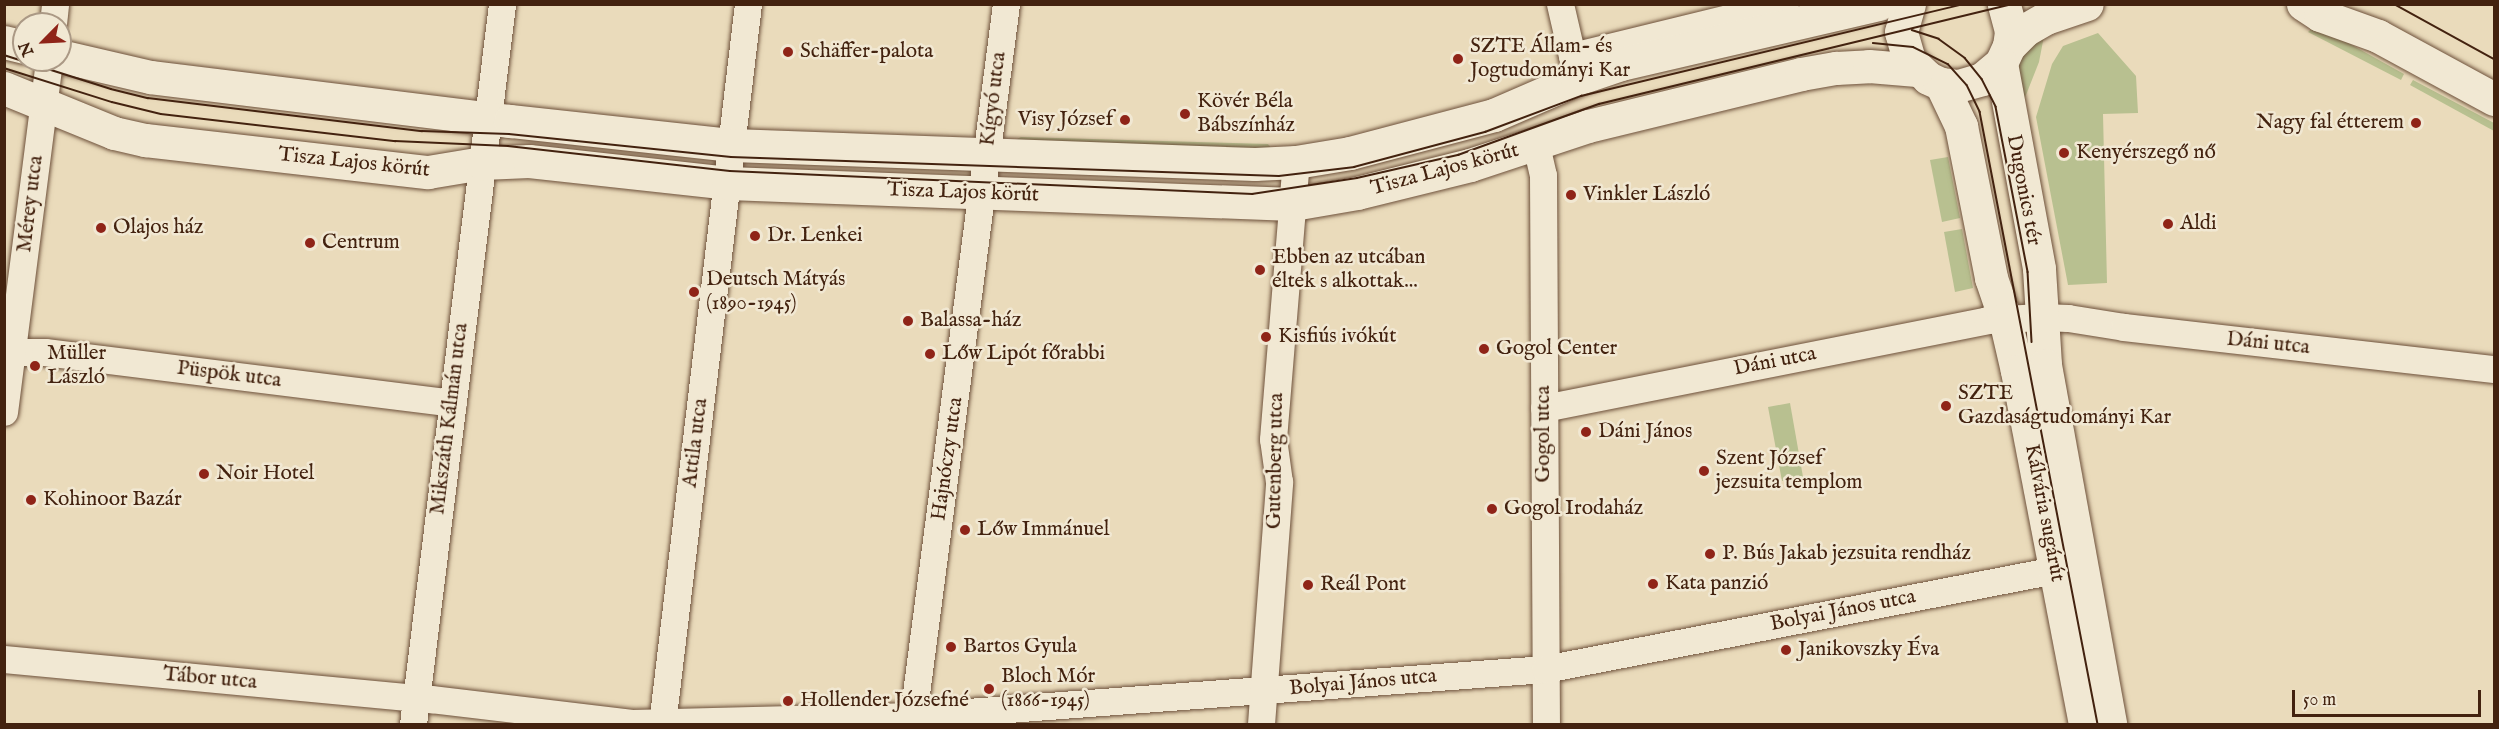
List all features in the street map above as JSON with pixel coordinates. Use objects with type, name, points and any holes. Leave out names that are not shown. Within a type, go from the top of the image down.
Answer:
[{"type":"street","name":"Mikszáth Kálmán utca","points":[[412,724],[502,4]]},
{"type":"street","name":"Attila utca","points":[[662,724],[748,4]]},
{"type":"street","name":"Kígyó utca","points":[[983,194],[1006,4]]},
{"type":"street","points":[[1560,4],[1573,63],[1785,4]]},
{"type":"street","name":"Tisza Lajos körút","points":[[485,140],[529,161],[730,164],[988,153],[1244,164],[1296,162],[1350,153],[1494,115],[1577,79],[1622,64],[1878,4]]},
{"type":"street","points":[[1909,4],[1902,22],[1901,35],[1909,60],[1929,77],[1961,126],[1991,278],[2006,319],[2041,317]]},
{"type":"street","name":"Dugonics tér","points":[[2004,4],[2011,31],[2005,54],[2039,269],[2041,317]]},
{"type":"street","points":[[2005,54],[2025,30],[2046,18],[2087,4]]},
{"type":"street","points":[[2303,4],[2320,15],[2378,36],[2494,99]]},
{"type":"street","points":[[2340,4],[2378,36]]},
{"type":"street","name":"Tisza Lajos körút","points":[[72,59],[150,77],[485,140],[730,164],[983,194],[1293,204],[1402,182],[1536,145],[1588,126],[1801,74],[1869,66],[1929,77],[1958,86],[1974,83],[1989,75],[2005,54]]},
{"type":"street","name":"Mérey utca","points":[[4,412],[8,353],[47,72]]},
{"type":"street","name":"Tisza Lajos körút","points":[[4,88],[114,133],[145,140],[428,172],[485,140]]},
{"type":"street","name":"Gogol utca","points":[[1536,145],[1543,175],[1546,724]]},
{"type":"street","name":"Gutenberg utca","points":[[1261,724],[1280,482],[1273,439],[1296,162]]},
{"type":"street","name":"Hajnóczy utca","points":[[913,720],[983,194]]},
{"type":"street","name":"Dáni utca","points":[[2041,317],[2068,318],[2124,327],[2494,369]]},
{"type":"street","name":"Kálvária sugárút","points":[[2041,317],[2047,377],[2110,724]]},
{"type":"street","name":"Dáni utca","points":[[1544,408],[1987,320],[2006,319]]},
{"type":"street","name":"Kálvária sugárút","points":[[2006,319],[2085,724]]},
{"type":"street","name":"Püspök utca","points":[[8,353],[45,352],[453,403]]},
{"type":"street","name":"Bolyai János utca","points":[[662,724],[913,720],[1545,669],[2055,570]]},
{"type":"street","name":"Tábor utca","points":[[4,659],[416,698],[632,723],[662,724]]},
{"type":"green space","points":[[2316,25],[2404,74],[2401,80],[2308,32]]},
{"type":"green space","points":[[2098,33],[2136,76],[2138,113],[2103,114],[2107,283],[2068,285],[2036,117],[2052,64],[2063,46]]},
{"type":"green space","points":[[2044,36],[2039,62],[2024,100],[2014,69],[2020,55]]},
{"type":"green space","points":[[2413,80],[2494,123],[2494,131],[2410,85]]},
{"type":"green space","points":[[1021,137],[1268,144],[1272,149],[1015,140]]},
{"type":"green space","points":[[1948,157],[1960,218],[1942,222],[1930,160]]},
{"type":"green space","points":[[1962,229],[1973,288],[1955,292],[1944,232]]},
{"type":"green space","points":[[1790,403],[1803,477],[1782,481],[1768,407]]},
{"type":"tram line","points":[[4,55],[111,89],[148,98],[422,131],[509,134],[731,157],[1279,176],[1354,167],[1485,132],[1581,96],[1963,4]]},
{"type":"tram line","points":[[4,68],[112,102],[161,114],[395,141],[508,146],[730,171],[1252,194],[1357,178],[1458,155],[1599,104],[2013,4]]},
{"type":"tram line","points":[[2394,4],[2494,59]]},
{"type":"tram line","points":[[1912,30],[1939,39],[1965,58],[1982,79],[1996,107],[2028,272],[2032,342]]},
{"type":"tram line","points":[[1873,43],[1913,47],[1948,64],[1967,85],[1980,112],[2098,724]]},
{"type":"place","name":"Schäffer-palota","points":[[788,52]]},
{"type":"place","name":"SZTE Állam- és Jogtudományi Kar","points":[[1458,59]]},
{"type":"place","name":"Kövér Béla Bábszínház","points":[[1185,114]]},
{"type":"place","name":"Visy József","points":[[1125,120]]},
{"type":"place","name":"Nagy fal étterem","points":[[2416,123]]},
{"type":"place","name":"Kenyérszegő nő","points":[[2064,153]]},
{"type":"place","name":"Vinkler László","points":[[1571,195]]},
{"type":"place","name":"Aldi","points":[[2168,224]]},
{"type":"place","name":"Olajos ház","points":[[101,228]]},
{"type":"place","name":"Dr. Lenkei","points":[[755,236]]},
{"type":"place","name":"Centrum","points":[[310,243]]},
{"type":"place","name":"Ebben az utcában éltek s alkottak...","points":[[1260,270]]},
{"type":"place","name":"Deutsch Mátyás (1890-1945)","points":[[694,292]]},
{"type":"place","name":"Balassa-ház","points":[[908,321]]},
{"type":"place","name":"Kisfiús ivókút","points":[[1266,337]]},
{"type":"place","name":"Gogol Center","points":[[1484,349]]},
{"type":"place","name":"Lőw Lipót főrabbi","points":[[930,354]]},
{"type":"place","name":"Müller László","points":[[35,366]]},
{"type":"place","name":"SZTE Gazdaságtudományi Kar","points":[[1946,406]]},
{"type":"place","name":"Dáni János","points":[[1586,432]]},
{"type":"place","name":"Szent József jezsuita templom","points":[[1704,471]]},
{"type":"place","name":"Noir Hotel","points":[[204,474]]},
{"type":"place","name":"Kohinoor Bazár","points":[[31,500]]},
{"type":"place","name":"Gogol Irodaház","points":[[1492,509]]},
{"type":"place","name":"Lőw Immánuel","points":[[965,530]]},
{"type":"place","name":"P. Bús Jakab jezsuita rendház","points":[[1710,554]]},
{"type":"place","name":"Kata panzió","points":[[1653,584]]},
{"type":"place","name":"Reál Pont","points":[[1308,585]]},
{"type":"place","name":"Bartos Gyula","points":[[951,647]]},
{"type":"place","name":"Janikovszky Éva","points":[[1786,650]]},
{"type":"place","name":"Bloch Mór (1866-1945)","points":[[989,689]]},
{"type":"place","name":"Hollender Józsefné","points":[[788,701]]}]
